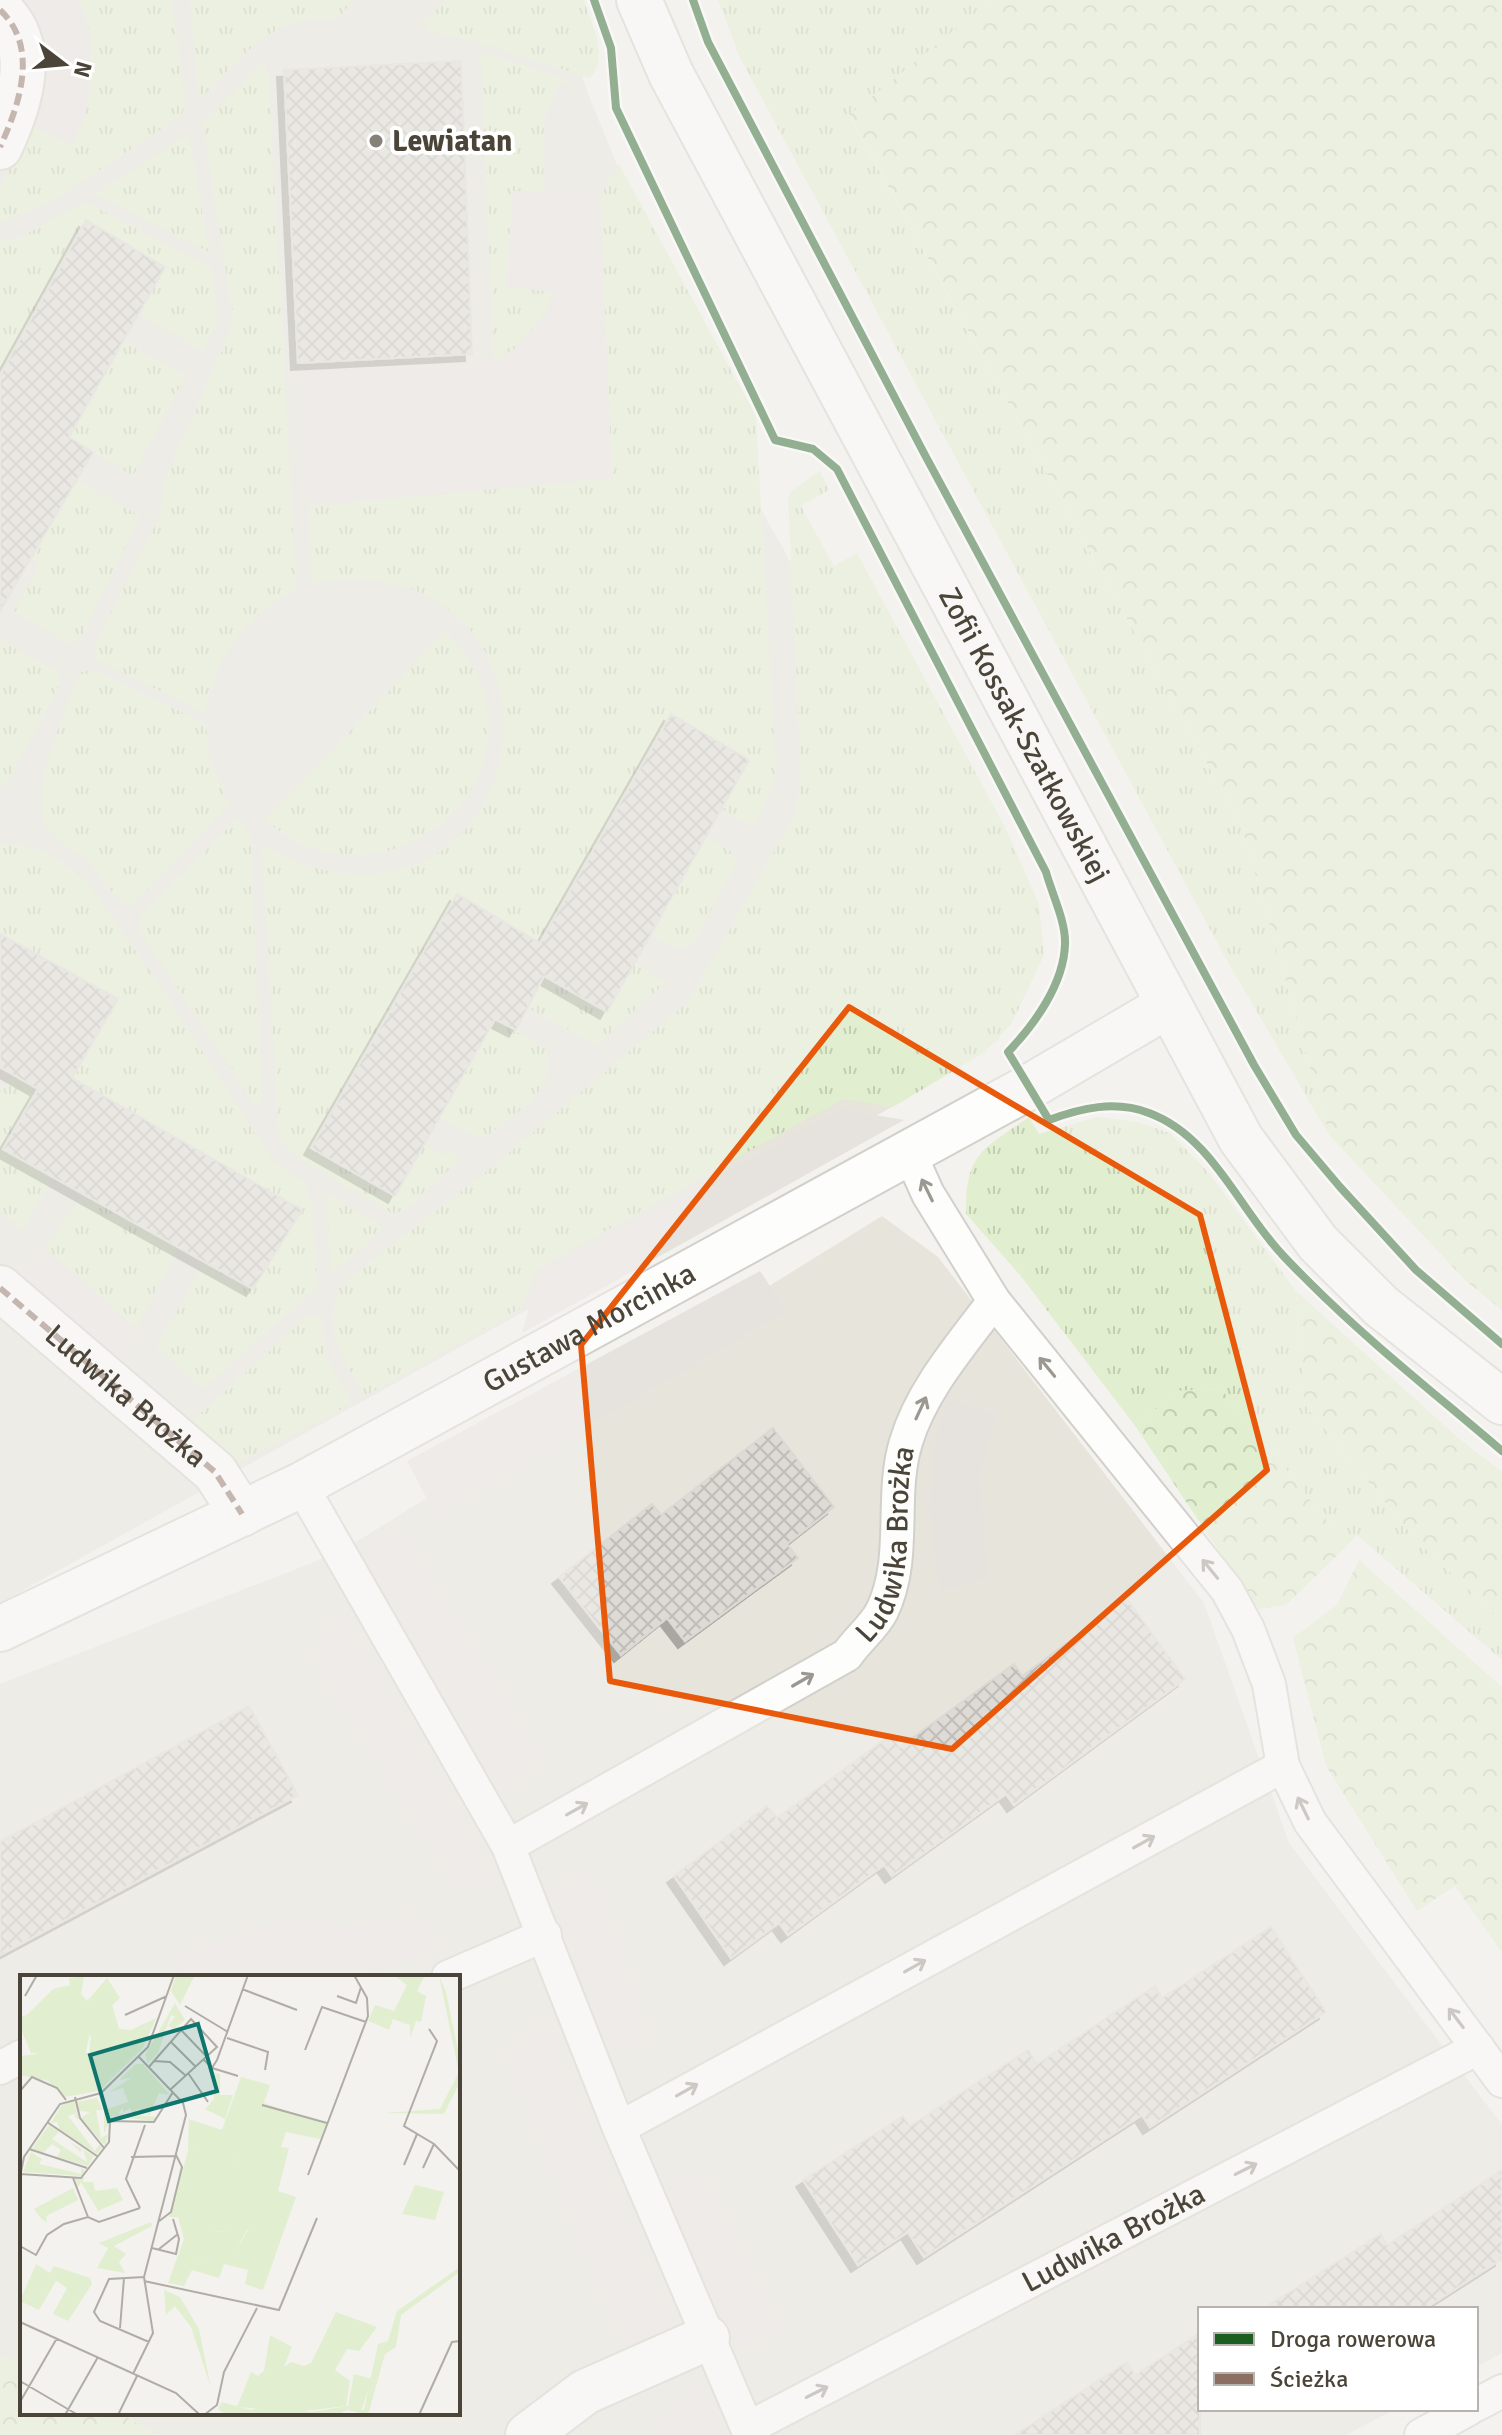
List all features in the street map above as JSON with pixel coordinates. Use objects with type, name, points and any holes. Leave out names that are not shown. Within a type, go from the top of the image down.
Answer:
[{"type":"street","name":"Zofii Kossak-Szatkowskiej","points":[[639,0],[671,74],[1167,1006],[1241,1139],[1318,1243],[1381,1306],[1502,1402]]},
{"type":"street","points":[[0,10],[17,38],[23,59],[23,82],[15,114],[0,147]]},
{"type":"street","name":"Gustawa Morcinka","points":[[0,1629],[301,1485],[909,1152],[1167,1006]]},
{"type":"street","name":"Ludwika Brożka","points":[[0,1288],[215,1472],[242,1514]]},
{"type":"street","points":[[528,2435],[585,2392],[707,2338]]},
{"type":"lane","points":[[909,1152],[928,1194],[994,1301],[1227,1590],[1248,1629],[1269,1684],[1283,1766],[1310,1822],[1502,2081]]},
{"type":"lane","name":"Ludwika Brożka","points":[[508,1846],[847,1655],[881,1614],[897,1568],[897,1517],[905,1443],[932,1385],[994,1301]]},
{"type":"lane","name":"Ludwika Brożka","points":[[301,1485],[508,1846],[619,2128],[749,2432],[1478,2048]]},
{"type":"lane","points":[[619,2128],[1283,1766]]},
{"type":"lane","points":[[453,1975],[545,1935]]},
{"type":"lane","points":[[0,2068],[20,2057]]},
{"type":"lane","points":[[1478,2404],[1502,2391]]},
{"type":"lane","points":[[1421,2435],[1465,2411]]},
{"type":"highlighted area","points":[[849,1007],[1200,1215],[1267,1470],[952,1749],[610,1681],[581,1345]]},
{"type":"shaded area","points":[[0,0],[558,0],[588,94],[754,497],[1019,966],[999,1039],[906,1099],[0,1603]]},
{"type":"shaded area","points":[[19,0],[78,0],[82,6],[90,36],[91,77],[85,117],[72,145],[29,125]]},
{"type":"shaded area","points":[[513,191],[600,196],[612,478],[309,506],[306,422],[300,374],[494,362],[512,351],[548,310],[553,292],[506,287]]},
{"type":"shaded area","points":[[840,1109],[904,1120],[522,1333],[538,1277]]},
{"type":"shaded area","points":[[882,1216],[938,1257],[1204,1603],[1289,1843],[1502,2125],[1502,2353],[1478,2366],[1478,2307],[1198,2307],[1198,2411],[1392,2411],[1346,2435],[156,2435],[123,2415],[460,2415],[460,1975],[20,1975],[20,2363],[0,2358],[0,1684],[340,1552]]},
{"type":"shaded area","points":[[46,1249],[136,1328],[115,1359],[22,1280]]},
{"type":"shaded area","points":[[760,1271],[787,1311],[435,1514],[407,1461]]},
{"type":"shaded area","points":[[947,1399],[997,1414],[981,1471],[984,1540],[990,1579],[939,1590],[929,1506],[935,1441]]},
{"type":"shaded area","points":[[398,1530],[541,1759],[505,1788],[366,1549]]},
{"type":"shaded area","points":[[341,1612],[495,1882],[457,1889],[311,1650]]},
{"type":"shaded area","points":[[591,1875],[648,2035],[613,2047],[552,1889]]},
{"type":"shaded area","points":[[412,1913],[441,1948],[361,1975],[180,1975],[172,1957],[277,1924],[356,1927]]},
{"type":"shaded area","points":[[545,2022],[670,2325],[625,2347],[506,2053]]},
{"type":"shaded area","points":[[705,2175],[782,2328],[739,2346],[662,2191]]},
{"type":"shaded area","points":[[700,2384],[723,2435],[664,2435],[659,2424]]},
{"type":"green space","points":[[78,0],[172,0],[185,104],[182,115],[59,197],[0,223],[0,190],[82,6]]},
{"type":"green space","points":[[190,0],[352,0],[339,19],[301,21],[268,35],[243,55],[199,100]]},
{"type":"green space","points":[[447,0],[584,0],[599,50],[596,69],[590,78],[477,42],[434,33],[422,22]]},
{"type":"green space","points":[[718,0],[992,0],[849,116],[1242,827],[1329,1135],[1226,959],[740,58]]},
{"type":"green space","points":[[992,0],[1502,0],[1502,1310],[1465,1280],[1329,1135],[1242,827],[849,115]]},
{"type":"green space","points":[[481,52],[571,81],[558,84],[544,120],[543,193],[513,191],[506,286],[553,292],[544,314],[531,333],[494,362]]},
{"type":"green space","points":[[263,64],[268,70],[296,587],[261,612],[235,639],[217,671],[205,713],[97,660],[94,646],[161,514],[163,485],[234,323],[203,123]]},
{"type":"green space","points":[[189,134],[209,252],[96,194]]},
{"type":"green space","points":[[619,164],[756,416],[776,775],[756,823],[745,822],[722,809],[749,760],[671,715],[540,943],[457,895],[311,1147],[394,1196],[424,1145],[444,1157],[449,1150],[460,1160],[402,1212],[391,1213],[290,1152],[279,1138],[262,843],[301,863],[344,873],[387,872],[429,858],[458,837],[480,810],[495,779],[503,745],[503,710],[496,676],[481,645],[459,618],[443,605],[408,587],[390,582],[352,579],[312,583],[309,506],[612,478],[600,196]]},
{"type":"green space","points":[[85,202],[211,267],[217,320],[203,351],[139,314],[165,267],[86,220],[0,375],[0,243],[17,239]]},
{"type":"green space","points":[[123,341],[185,376],[133,476],[69,437]]},
{"type":"green space","points":[[52,466],[140,516],[81,638],[68,643],[14,611],[40,564],[7,545]]},
{"type":"green space","points":[[820,471],[829,490],[801,506],[834,566],[857,553],[1005,827],[1039,904],[1044,955],[1012,1023],[985,1052],[893,1107],[843,1099],[535,1270],[521,1308],[365,1396],[343,1356],[334,1331],[335,1302],[340,1286],[492,1167],[689,1001],[796,810],[801,782],[788,498],[791,491]]},
{"type":"green space","points":[[446,631],[465,655],[480,682],[488,729],[480,771],[459,807],[428,834],[390,850],[348,855],[305,845],[265,820]]},
{"type":"green space","points":[[0,640],[56,671],[61,681],[7,784],[0,788]]},
{"type":"green space","points":[[93,670],[206,724],[210,762],[229,804],[131,906],[114,894],[85,858],[50,832],[43,818],[45,777],[58,729],[81,672]]},
{"type":"green space","points":[[238,818],[250,833],[262,1096],[257,1107],[139,929],[140,917]]},
{"type":"green space","points":[[706,837],[729,850],[737,863],[690,948],[673,947],[652,935]]},
{"type":"green space","points":[[0,844],[27,846],[48,853],[84,878],[155,978],[273,1162],[305,1183],[311,1203],[318,1286],[203,1388],[156,1347],[206,1262],[253,1289],[302,1210],[72,1078],[118,999],[0,934]]},
{"type":"green space","points":[[636,962],[665,983],[597,1045],[528,1008],[531,1003],[511,990],[526,966],[607,1012]]},
{"type":"green space","points":[[495,1019],[546,1049],[548,1064],[546,1078],[530,1101],[482,1140],[439,1117]]},
{"type":"green space","points":[[24,1052],[51,1067],[3,1149],[53,1177],[23,1230],[0,1210],[0,1096]]},
{"type":"green space","points":[[1029,1117],[1039,1134],[1097,1117],[1138,1122],[1170,1133],[1209,1173],[1296,1291],[1305,1405],[1419,1543],[1502,1621],[1502,1660],[1357,1535],[1347,1546],[1221,1389],[1176,1391],[1136,1427],[1020,1275],[966,1214],[973,1165],[989,1146]]},
{"type":"green space","points":[[83,1194],[178,1247],[136,1328],[46,1249]]},
{"type":"green space","points":[[326,1194],[381,1226],[381,1231],[331,1274]]},
{"type":"green space","points":[[1296,1291],[1456,1436],[1502,1472],[1502,1621],[1419,1543],[1305,1405]]},
{"type":"green space","points":[[310,1314],[321,1319],[324,1353],[351,1404],[239,1462],[187,1426]]},
{"type":"green space","points":[[1221,1389],[1347,1546],[1286,1605],[1258,1609],[1136,1427],[1176,1391]]},
{"type":"green space","points":[[1359,1560],[1502,1687],[1502,1953],[1455,1886],[1417,1911],[1326,1766],[1293,1638],[1337,1605]]},
{"type":"green space","points":[[0,2358],[20,2363],[20,2415],[123,2415],[156,2435],[0,2435]]},
{"type":"building","name":"Lewiatan","points":[[461,61],[472,354],[298,363],[284,70]]},
{"type":"building","points":[[86,220],[165,267],[69,437],[93,452],[0,611],[0,375]]},
{"type":"building","points":[[671,714],[749,760],[607,1012],[544,976],[516,1030],[495,1019],[395,1196],[311,1148],[457,894],[540,943]]},
{"type":"building","points":[[0,934],[118,999],[72,1078],[302,1210],[253,1289],[3,1149],[38,1089],[0,1067]]},
{"type":"building","points":[[773,1428],[834,1507],[787,1544],[798,1558],[685,1641],[667,1618],[621,1655],[559,1577],[652,1504],[661,1515]]},
{"type":"building","points":[[1127,1599],[1185,1679],[1014,1805],[1006,1794],[892,1876],[884,1865],[788,1935],[779,1923],[731,1958],[674,1876],[767,1806],[777,1818],[891,1735],[900,1747],[1014,1664],[1022,1676]]},
{"type":"building","points":[[249,1706],[298,1795],[0,1955],[0,1842]]},
{"type":"building","points":[[1271,1927],[1326,2012],[1150,2127],[1142,2115],[924,2257],[908,2232],[858,2265],[803,2180],[903,2116],[910,2126],[1028,2050],[1037,2064],[1155,1986],[1162,1998]]},
{"type":"building","points":[[1502,2170],[1502,2259],[1427,2307],[1266,2307],[1381,2234],[1387,2245]]},
{"type":"building","points":[[1198,2334],[1200,2435],[1015,2435],[1127,2362],[1135,2375]]},
{"type":"marked path","points":[[0,10],[20,41],[23,59],[19,95],[0,147]]},
{"type":"marked path","points":[[0,1288],[215,1472],[242,1514]]},
{"type":"cycle path","points":[[594,0],[611,48],[616,108],[775,440],[813,449],[837,469],[1046,872],[1063,927],[1063,959],[1046,1003],[1008,1052],[1049,1120],[1086,1109],[1124,1107],[1149,1113],[1187,1135],[1217,1167],[1278,1251],[1380,1348],[1502,1451]]},
{"type":"cycle path","points":[[693,0],[708,42],[926,457],[1254,1065],[1296,1135],[1416,1270],[1502,1344]]},
{"type":"place","name":"Lewiatan","points":[[376,141]]}]
